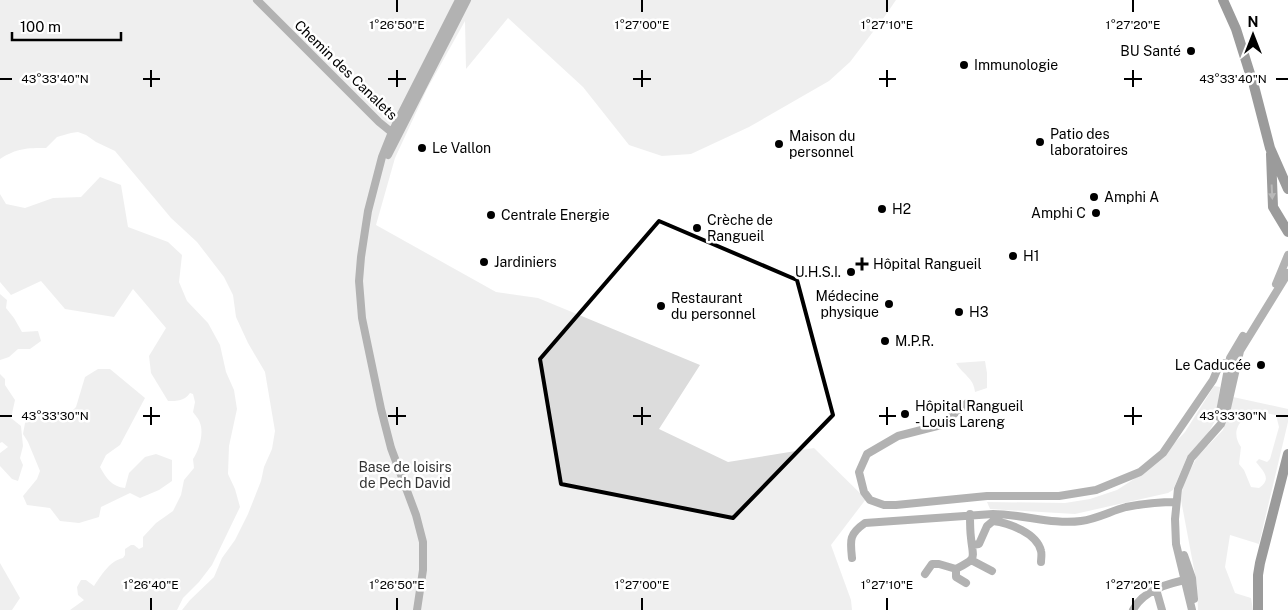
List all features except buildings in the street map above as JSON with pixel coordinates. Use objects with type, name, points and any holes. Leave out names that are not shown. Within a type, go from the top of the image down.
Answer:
[{"type":"street","name":"Chemin des Canalets","points":[[257,0],[379,122],[394,134]]},
{"type":"street","points":[[416,610],[423,570],[422,535],[395,463],[386,432],[360,305],[361,256],[368,211],[378,175],[394,134],[459,0]]},
{"type":"street","points":[[394,134],[466,0]]},
{"type":"street","points":[[1223,0],[1236,29],[1253,83],[1270,148],[1288,189]]},
{"type":"street","points":[[1270,148],[1273,207],[1288,232]]},
{"type":"street","points":[[1277,164],[1288,171]]},
{"type":"street","points":[[1194,610],[1189,579],[1176,544],[1176,502],[1182,476],[1191,458],[1221,424],[1234,350],[1276,286],[1288,255]]},
{"type":"street","points":[[1213,380],[1231,370],[1243,344],[1288,273]]},
{"type":"street","points":[[967,403],[941,425],[898,436],[867,454],[859,472],[864,492],[870,500],[884,505],[896,505],[986,496],[1060,496],[1096,490],[1140,472],[1163,453],[1213,380],[1218,368],[1225,363],[1231,370]]},
{"type":"street","points":[[1258,610],[1257,583],[1260,563],[1288,454]]},
{"type":"street","points":[[852,558],[850,541],[854,530],[865,523],[970,514],[1010,514],[1059,522],[1082,521],[1125,508],[1146,504],[1176,502]]},
{"type":"street","points":[[924,574],[932,564],[956,569],[970,560],[974,554],[970,514]]},
{"type":"street","points":[[972,545],[979,544],[988,526],[993,521],[1003,522],[1036,539],[1042,551],[1041,562]]},
{"type":"street","points":[[970,560],[992,571]]},
{"type":"street","points":[[956,569],[956,577],[966,584]]},
{"type":"street","points":[[1134,610],[1138,601],[1145,594],[1189,579]]},
{"type":"street","points":[[1156,589],[1162,610]]},
{"type":"highlighted area","points":[[659,221],[797,280],[833,415],[733,518],[561,484],[540,359]]},
{"type":"green space","name":"Base de loisirs de Pech David","points":[[0,0],[896,0],[850,62],[829,81],[749,127],[691,154],[662,156],[629,145],[583,87],[508,18],[466,69],[465,21],[427,89],[395,158],[376,225],[496,292],[538,298],[700,365],[659,429],[728,462],[814,448],[866,499],[831,545],[851,600],[852,610],[182,610],[214,577],[222,558],[235,540],[248,514],[261,481],[264,467],[272,449],[275,431],[265,372],[248,343],[236,317],[233,295],[224,277],[197,242],[171,218],[115,151],[78,132],[57,137],[46,148],[22,149],[0,159]]},
{"type":"green space","points":[[100,177],[121,185],[128,227],[168,242],[182,255],[179,282],[187,301],[208,323],[220,345],[226,372],[234,390],[237,409],[229,446],[228,474],[240,507],[212,565],[183,598],[177,610],[70,610],[84,600],[78,595],[77,587],[81,580],[86,580],[94,586],[114,562],[123,558],[125,549],[131,545],[139,549],[143,547],[143,537],[156,523],[173,511],[181,495],[184,480],[194,468],[193,459],[199,447],[201,427],[193,412],[195,402],[193,394],[190,393],[180,400],[168,401],[151,373],[149,356],[166,328],[133,289],[114,317],[65,309],[41,281],[11,295],[0,282],[0,194],[6,204],[25,208],[53,198],[81,197]]},
{"type":"green space","points":[[0,294],[7,300],[6,308],[22,332],[38,331],[41,341],[30,349],[18,349],[9,357],[0,360]]},
{"type":"green space","points":[[985,361],[987,388],[975,392],[972,383],[956,363]]},
{"type":"green space","points":[[98,369],[110,369],[145,398],[120,445],[106,455],[100,467],[105,475],[116,486],[125,488],[129,473],[145,457],[156,454],[172,460],[172,481],[159,490],[140,498],[130,493],[101,507],[99,517],[79,523],[60,521],[50,508],[27,505],[23,496],[37,479],[40,471],[23,434],[25,423],[33,413],[46,413],[65,418],[76,407],[85,377]]},
{"type":"green space","points":[[0,374],[5,379],[5,385],[15,400],[11,418],[21,426],[23,446],[20,458],[23,465],[18,481],[12,479],[0,466],[0,453],[8,447],[2,442],[0,443]]},
{"type":"green space","points":[[1214,386],[1220,387],[1215,421],[1208,433],[1187,457],[1173,490],[1168,493],[1075,514],[990,509],[987,502],[1065,503],[1090,499],[1117,490],[1148,470],[1185,432]]},
{"type":"green space","points":[[1233,397],[1288,409],[1288,422],[1259,544],[1230,535],[1225,567],[1235,593],[1251,598],[1253,610],[1198,610],[1197,585],[1181,500],[1183,484],[1197,457],[1223,430]],"holes":[[[1260,412],[1276,415],[1279,427],[1270,459],[1267,462],[1259,459],[1256,462],[1265,475],[1265,482],[1259,488],[1251,487],[1244,470],[1239,464],[1241,447],[1236,435],[1237,429],[1239,424],[1248,416]]]},
{"type":"green space","points":[[0,563],[20,598],[12,610],[0,610]]},
{"type":"place","name":"BU Santé","points":[[1191,51]]},
{"type":"place","name":"Immunologie","points":[[964,65]]},
{"type":"place","name":"Patio des laboratoires","points":[[1040,142]]},
{"type":"place","name":"Maison du personnel","points":[[779,144]]},
{"type":"place","name":"Le Vallon","points":[[422,148]]},
{"type":"place","name":"Amphi A","points":[[1094,197]]},
{"type":"place","name":"H2","points":[[882,209]]},
{"type":"place","name":"Amphi C","points":[[1096,213]]},
{"type":"place","name":"Centrale Energie","points":[[491,215]]},
{"type":"place","name":"Crèche de Rangueil","points":[[697,228]]},
{"type":"place","name":"H1","points":[[1013,256]]},
{"type":"place","name":"Jardiniers","points":[[484,262]]},
{"type":"place","name":"Hôpital Rangueil","points":[[862,264]]},
{"type":"place","name":"U.H.S.I.","points":[[851,272]]},
{"type":"place","name":"Médecine physique","points":[[889,304]]},
{"type":"place","name":"Restaurant du personnel","points":[[661,306]]},
{"type":"place","name":"H3","points":[[959,312]]},
{"type":"place","name":"M.P.R.","points":[[885,341]]},
{"type":"place","name":"Le Caducée","points":[[1261,365]]},
{"type":"place","name":"Hôpital Rangueil - Louis Lareng","points":[[905,414]]}]
